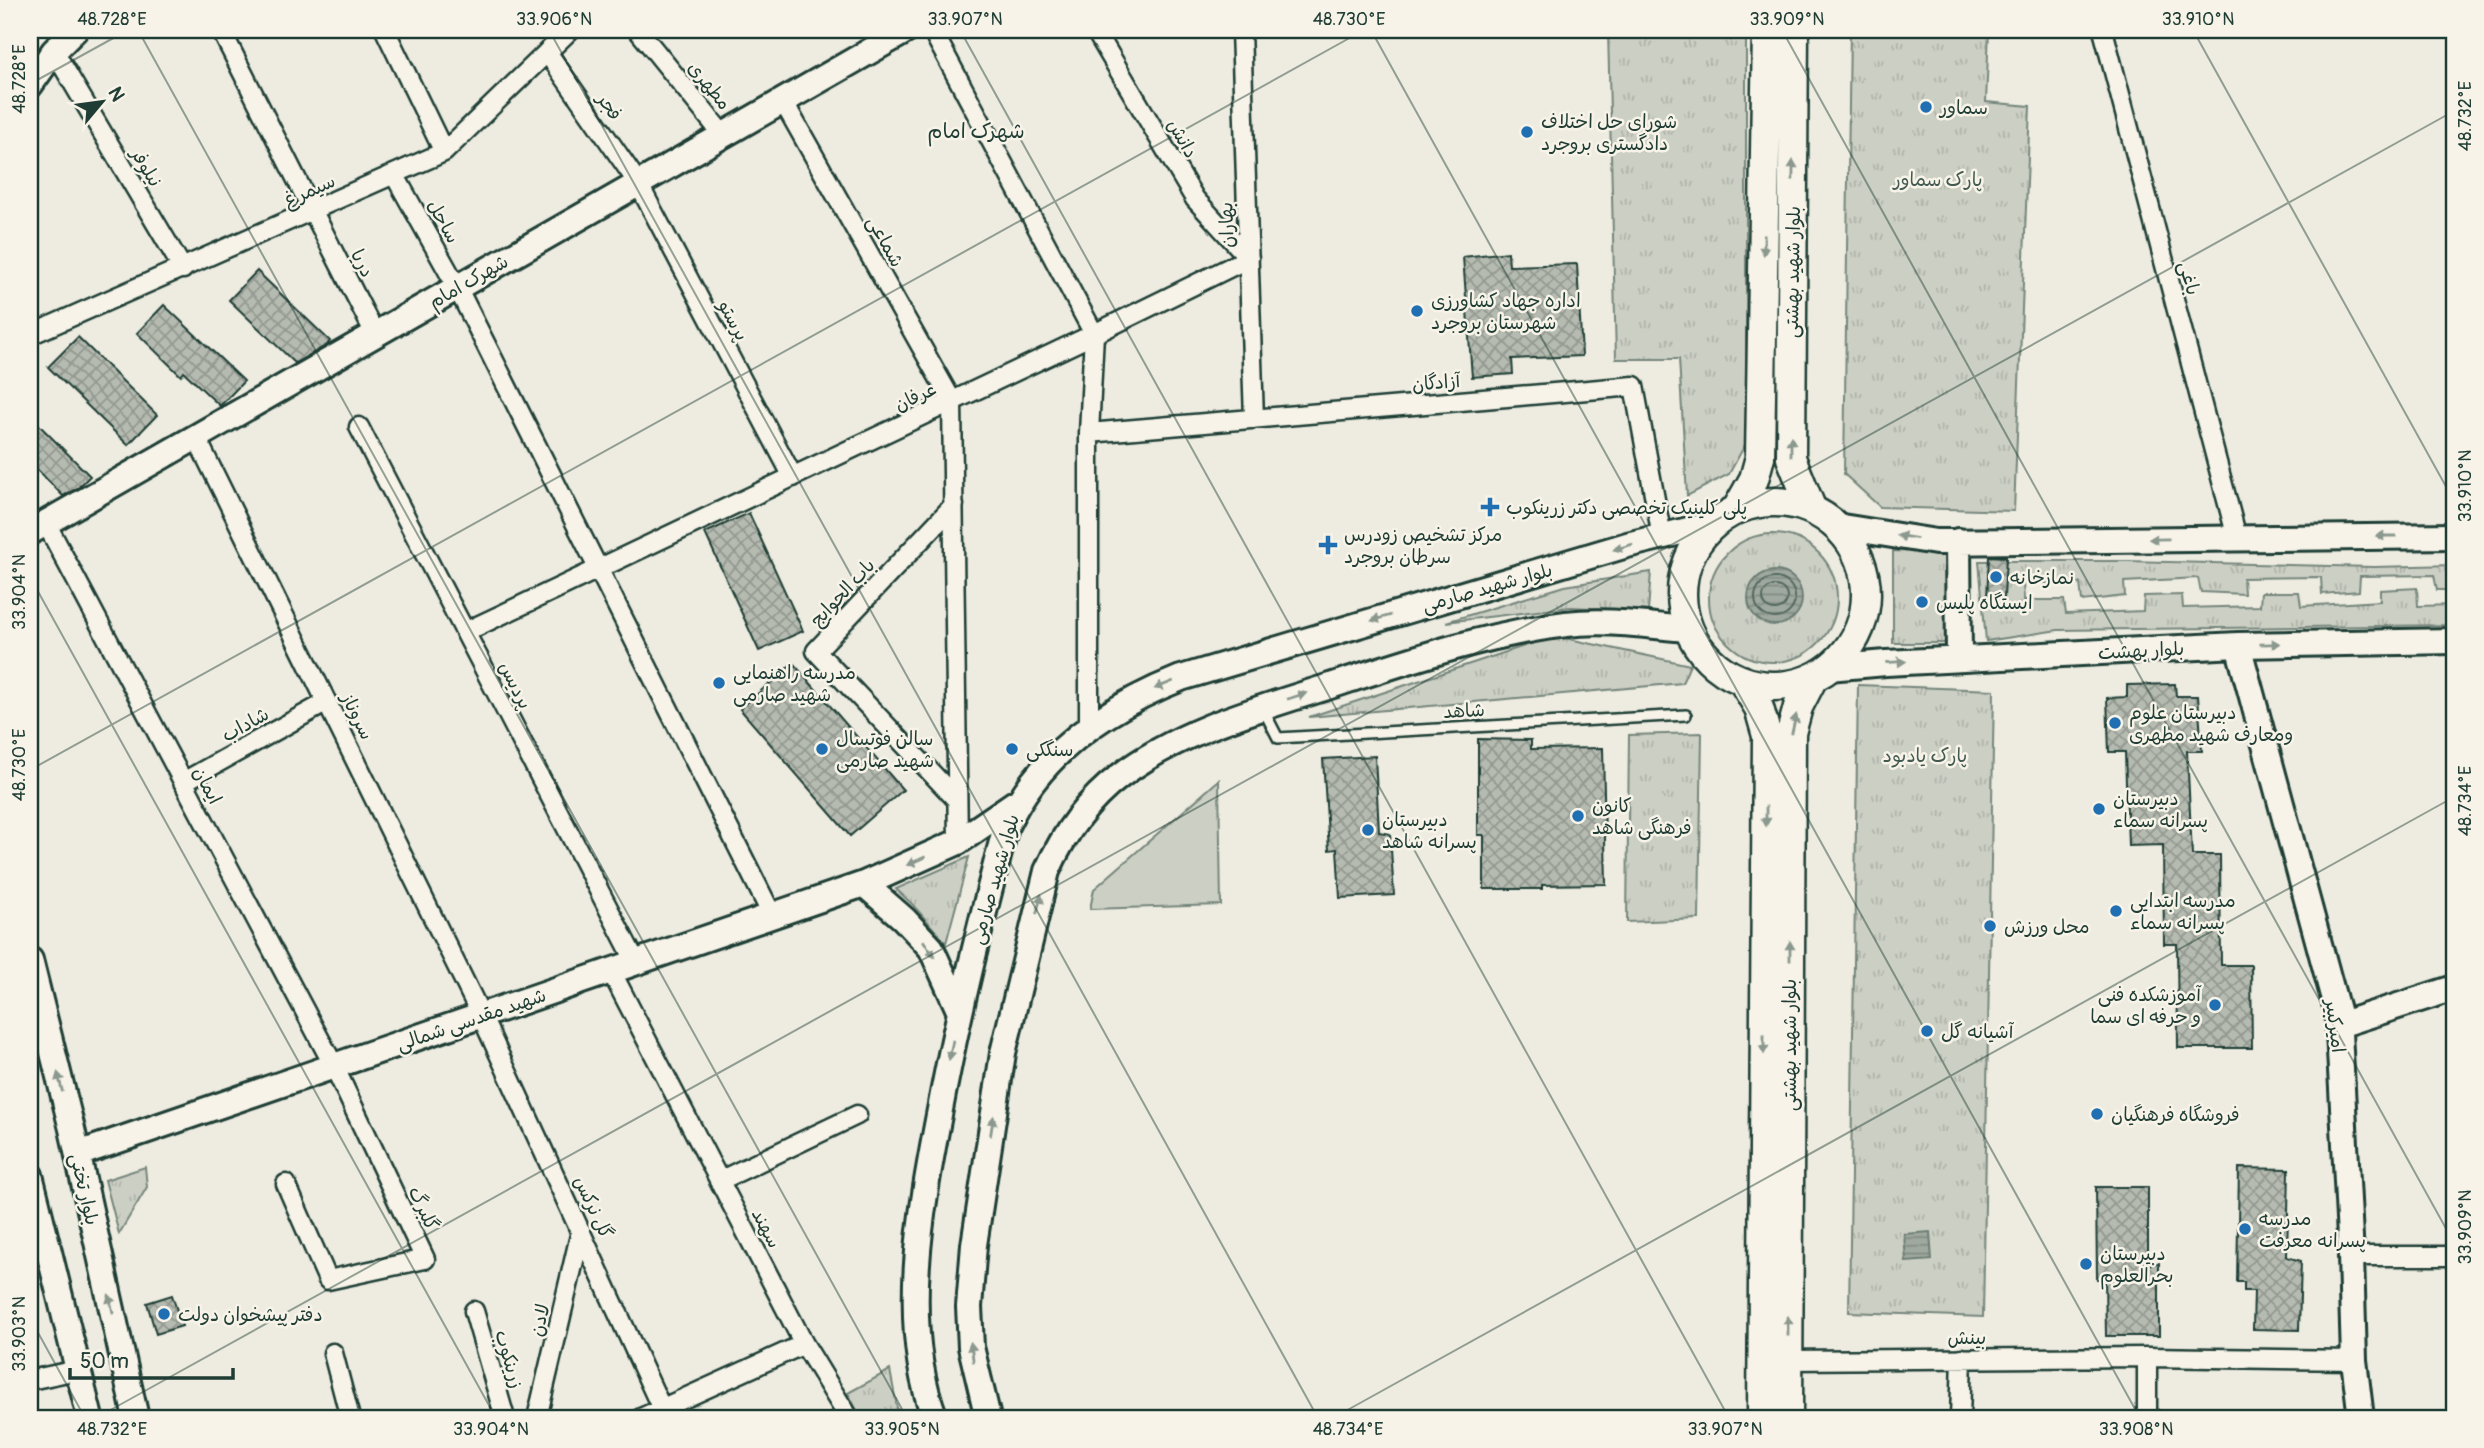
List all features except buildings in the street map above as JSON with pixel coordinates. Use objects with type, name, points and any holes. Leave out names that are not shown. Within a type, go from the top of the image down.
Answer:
[{"type":"main road","points":[[30,85],[54,51],[75,30]]},
{"type":"main road","name":"شهرک امام","points":[[38,527],[907,30]]},
{"type":"main road","name":"بلوار شهید بهشتی","points":[[1737,509],[1754,479],[1760,457],[1767,30]]},
{"type":"main road","name":"بلوار شهید بهشتی","points":[[1794,30],[1791,458],[1812,510]]},
{"type":"main road","points":[[1779,501],[1812,510],[1836,526],[1851,544],[1861,565],[1866,587],[1865,611],[1857,633],[1845,652],[1821,673],[1790,685],[1766,686],[1742,681],[1710,660],[1701,651],[1688,629],[1682,601],[1684,573],[1694,546],[1713,524],[1737,509],[1779,501]]},
{"type":"main road","name":"بلوار شهید صارمی","points":[[935,1418],[925,1390],[916,1315],[918,1249],[932,1153],[959,1010],[1006,826],[1017,802],[1038,775],[1066,746],[1109,712],[1141,694],[1181,678],[1713,524]]},
{"type":"main road","points":[[1836,526],[1936,542],[2454,536]]},
{"type":"main road","points":[[1958,541],[1959,659]]},
{"type":"main road","points":[[988,1418],[971,1347],[969,1307],[974,1245],[1003,1053],[1047,872],[1059,844],[1090,802],[1121,775],[1152,755],[1194,734],[1263,708],[1386,668],[1516,632],[1569,624],[1613,623],[1688,629]]},
{"type":"main road","name":"بلوار بهشت","points":[[1821,673],[1862,664],[1959,659],[2238,645],[2454,641]]},
{"type":"main road","name":"امیرکبیر","points":[[2238,645],[2338,1014],[2354,1360],[2361,1418]]},
{"type":"main road","name":"بلوار شهید بهشتی","points":[[1788,1418],[1791,733],[1798,707],[1821,673]]},
{"type":"main road","name":"بلوار شهید بهشتی","points":[[1742,681],[1759,708],[1767,736],[1762,1418]]},
{"type":"main road","name":"شهید مقدسی شمالی","points":[[78,1154],[864,884],[958,842],[1017,802]]},
{"type":"main road","points":[[864,884],[904,919],[931,948],[959,1010]]},
{"type":"main road","name":"بلوار تختی","points":[[30,960],[78,1154],[136,1418]]},
{"type":"main road","points":[[2339,1026],[2454,988]]},
{"type":"main road","points":[[30,1175],[90,1418]]},
{"type":"street","name":"دریا","points":[[221,30],[375,334]]},
{"type":"street","points":[[385,30],[444,152]]},
{"type":"street","name":"سیمرغ","points":[[30,335],[444,152],[570,30]]},
{"type":"street","name":"مطهری","points":[[638,30],[723,135]]},
{"type":"street","points":[[932,30],[1094,334],[1089,433],[1089,727]]},
{"type":"street","name":"دانش","points":[[1095,30],[1195,199],[1248,258]]},
{"type":"street","name":"بهاران","points":[[1241,30],[1254,419]]},
{"type":"street","name":"باغی","points":[[2103,30],[2237,538]]},
{"type":"street","name":"نیلوفر","points":[[54,51],[183,269]]},
{"type":"street","name":"فجر","points":[[547,52],[638,183]]},
{"type":"street","name":"شماعی","points":[[783,101],[952,401]]},
{"type":"street","name":"ساحل","points":[[394,174],[457,287]]},
{"type":"street","name":"پرستو","points":[[638,183],[793,477]]},
{"type":"street","name":"عرفان","points":[[465,632],[1094,334],[1248,258]]},
{"type":"street","points":[[457,287],[772,915]]},
{"type":"street","name":"آزادگان","points":[[1089,433],[1634,386],[1662,537]]},
{"type":"street","points":[[952,401],[958,842]]},
{"type":"street","name":"پردیس","points":[[359,427],[636,962]]},
{"type":"street","name":"سروناز","points":[[196,437],[481,1015]]},
{"type":"street","name":"باب الحوایج","points":[[954,505],[816,651],[957,800]]},
{"type":"street","name":"ایمان","points":[[38,527],[183,782],[334,1066]]},
{"type":"street","name":"شاداب","points":[[183,782],[327,702]]},
{"type":"street","name":"سهند","points":[[611,971],[804,1344],[849,1418]]},
{"type":"street","name":"گل نرکس","points":[[481,1015],[664,1413]]},
{"type":"street","name":"گلبرگ","points":[[286,1184],[328,1280],[425,1259],[334,1066]]},
{"type":"street","points":[[719,1181],[857,1115]]},
{"type":"street","name":"لادن","points":[[537,1418],[582,1231]]},
{"type":"street","points":[[2351,1256],[2454,1256]]},
{"type":"street","name":"زرینکوب","points":[[474,1311],[505,1418]]},
{"type":"street","points":[[640,1418],[664,1413],[804,1344]]},
{"type":"street","points":[[333,1353],[349,1418]]},
{"type":"street","points":[[2147,1357],[2147,1418]]},
{"type":"street","name":"بینش","points":[[1788,1360],[2147,1357],[2354,1360]]},
{"type":"street","points":[[1960,1418],[1962,1358]]},
{"type":"street","points":[[30,1380],[77,1370]]},
{"type":"lane","name":"شاهد","points":[[1263,708],[1278,738],[1686,715]]},
{"type":"green space","points":[[1608,30],[1746,30],[1746,443],[1729,474],[1687,496],[1679,359],[1616,359]]},
{"type":"green space","name":"پارک سماور","points":[[1850,30],[1989,30],[1986,102],[2030,106],[2014,511],[1880,507],[1844,474]]},
{"type":"green space","points":[[1773,534],[1797,539],[1818,553],[1832,574],[1837,598],[1832,622],[1818,643],[1797,657],[1773,662],[1749,657],[1728,643],[1714,622],[1709,598],[1714,574],[1728,553],[1749,539]]},
{"type":"green space","points":[[1893,551],[1949,552],[1949,643],[1893,643]]},
{"type":"green space","points":[[1979,561],[2126,561],[2374,567],[2454,565],[2454,590],[2437,590],[2434,575],[2360,576],[2359,591],[2322,594],[2321,577],[2243,578],[2244,594],[2201,592],[2198,578],[2124,582],[2125,596],[2082,601],[2080,583],[2023,583],[2024,600],[2064,600],[2066,614],[2143,611],[2144,596],[2182,595],[2183,608],[2260,606],[2261,592],[2299,592],[2301,606],[2380,601],[2380,590],[2417,588],[2418,606],[2454,605],[2454,625],[2058,630],[1986,641]]},
{"type":"green space","points":[[1651,572],[1648,611],[1571,607],[1446,622],[1565,586]]},
{"type":"green space","points":[[1555,636],[1690,665],[1682,683],[1309,717]]},
{"type":"green space","name":"پارک یادبود","points":[[1858,685],[1994,690],[1983,1317],[1849,1312]]},
{"type":"green space","points":[[1702,733],[1699,919],[1627,922],[1629,735]]},
{"type":"green space","points":[[1219,780],[1221,905],[1090,909],[1094,889]]},
{"type":"green space","points":[[969,857],[946,943],[896,889]]},
{"type":"green space","points":[[145,1167],[147,1187],[119,1234],[105,1180]]},
{"type":"green space","points":[[890,1370],[899,1418],[861,1418],[848,1393]]},
{"type":"water","points":[[1780,571],[1790,575],[1798,583],[1802,598],[1798,613],[1790,621],[1770,625],[1760,621],[1752,613],[1748,593],[1752,583],[1760,575]]},
{"type":"water","points":[[1930,1232],[1932,1260],[1906,1262],[1904,1234]]},
{"type":"place","name":"سماور","points":[[1926,107]]},
{"type":"place","name":"شورای حل اختلاف دادگستری بروجرد","points":[[1527,132]]},
{"type":"place","name":"اداره جهاد کشاورزی شهرستان بروجرد","points":[[1417,311]]},
{"type":"place","name":"پلی کلینیک تخصصی دکتر زرینکوب","points":[[1490,507]]},
{"type":"place","name":"مرکز تشخیص زودرس سرطان بروجرد","points":[[1328,545]]},
{"type":"place","name":"نمازخانه","points":[[1996,577]]},
{"type":"place","name":"ایستگاه پلیس","points":[[1922,602]]},
{"type":"place","name":"مدرسه راهنمایی شهید صارمی","points":[[719,683]]},
{"type":"place","name":"دبیرستان علوم ومعارف شهید مطهری","points":[[2115,723]]},
{"type":"place","name":"سالن فوتسال شهید صارمی","points":[[822,749]]},
{"type":"place","name":"سنگکی","points":[[1012,749]]},
{"type":"place","name":"دبیرستان پسرانه سماء","points":[[2099,809]]},
{"type":"place","name":"کانون فرهنگی شاهد","points":[[1578,816]]},
{"type":"place","name":"دبیرستان پسرانه شاهد","points":[[1368,830]]},
{"type":"place","name":"مدرسه ابتدایی پسرانه سماء","points":[[2116,911]]},
{"type":"place","name":"محل ورزش","points":[[1990,926]]},
{"type":"place","name":"آموزشکده فنی و حرفه ای سما","points":[[2215,1005]]},
{"type":"place","name":"آشیانه گل","points":[[1927,1031]]},
{"type":"place","name":"فروشگاه فرهنگیان","points":[[2097,1114]]},
{"type":"place","name":"مدرسه پسرانه معرفت","points":[[2245,1229]]},
{"type":"place","name":"دبیرستان بحرالعلوم","points":[[2086,1264]]},
{"type":"place","name":"دفتر پیشخوان دولت","points":[[164,1314]]},
{"type":"district","name":"شهرک امام","points":[[976,131]]}]
